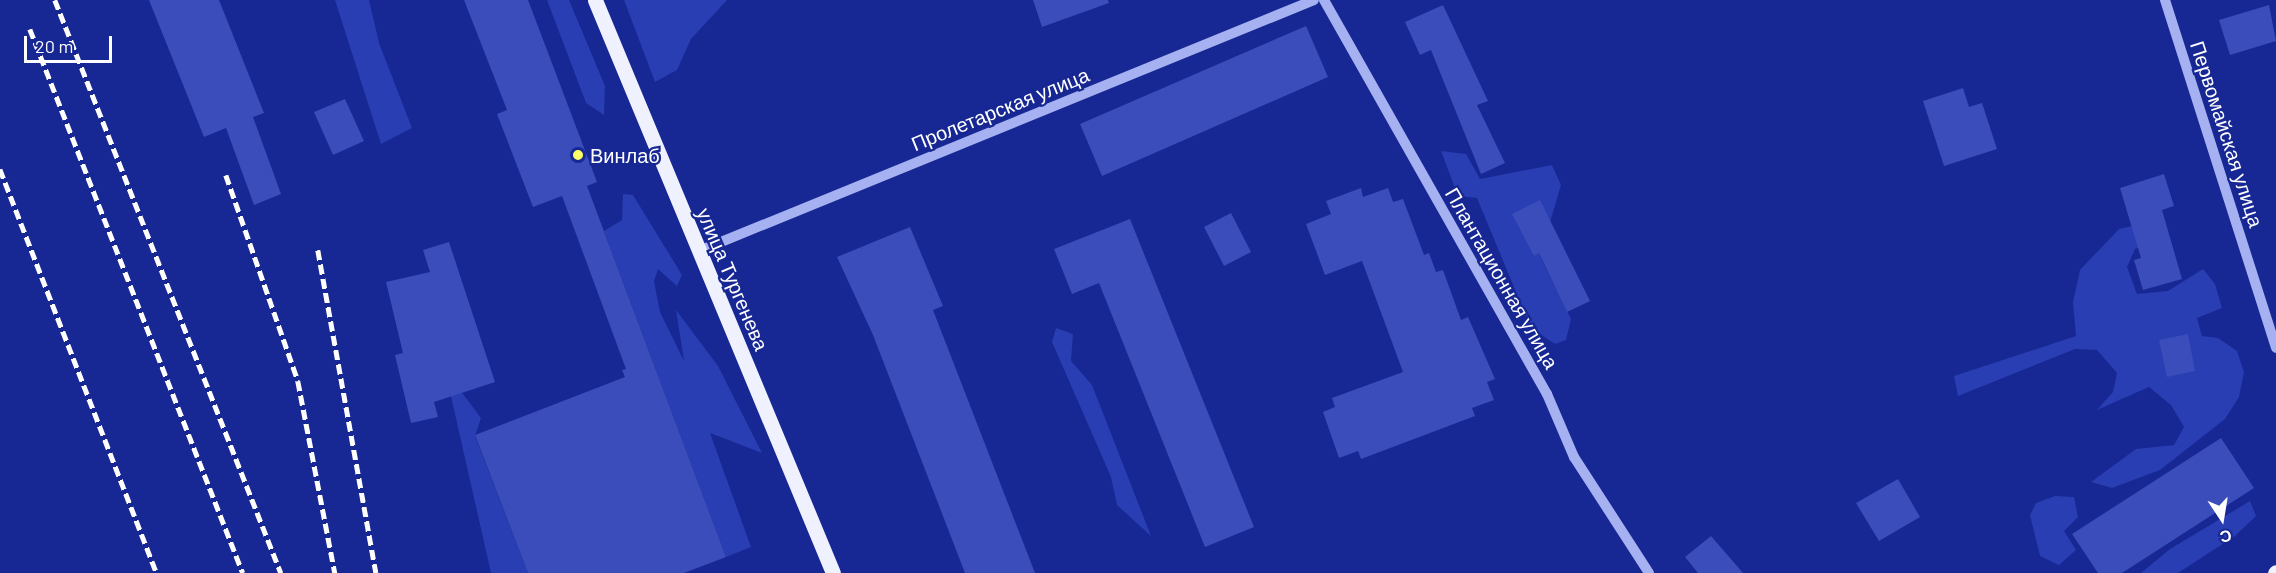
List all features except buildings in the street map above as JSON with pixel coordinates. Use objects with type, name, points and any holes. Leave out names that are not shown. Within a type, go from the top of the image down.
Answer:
[{"type":"main road","name":"улица Тургенева","points":[[595,0],[833,573]]},
{"type":"street","name":"Пролетарская улица","points":[[699,251],[1314,0]]},
{"type":"street","name":"Плантационная улица","points":[[1324,0],[1547,394],[1574,457],[1649,573]]},
{"type":"street","name":"Первомайская улица","points":[[2165,0],[2276,348]]},
{"type":"shaded area","points":[[335,0],[369,0],[379,43],[412,128],[381,144]]},
{"type":"shaded area","points":[[547,0],[569,0],[605,86],[604,115],[586,103]]},
{"type":"shaded area","points":[[624,0],[727,0],[691,39],[677,70],[655,82]]},
{"type":"shaded area","points":[[1441,151],[1466,154],[1480,179],[1552,165],[1561,185],[1540,256],[1571,319],[1566,340],[1555,344],[1531,328],[1477,198],[1458,196]]},
{"type":"shaded area","points":[[623,194],[633,195],[682,275],[677,286],[658,269],[654,281],[660,312],[684,361],[676,310],[718,366],[762,453],[710,433],[751,547],[726,557],[604,231],[622,220]]},
{"type":"shaded area","points":[[2153,221],[2163,238],[2135,249],[2127,267],[2137,294],[2168,291],[2203,269],[2215,284],[2222,308],[2197,318],[2202,336],[2218,338],[2237,351],[2244,372],[2239,397],[2225,419],[2160,470],[2112,488],[2091,482],[2136,449],[2174,445],[2184,427],[2171,405],[2149,387],[2097,410],[2113,392],[2117,373],[2097,350],[2075,349],[1958,396],[1954,376],[2076,336],[2073,302],[2080,270],[2119,229]]},
{"type":"shaded area","points":[[1056,328],[1073,334],[1071,361],[1092,385],[1151,536],[1117,505],[1111,477],[1052,342]]},
{"type":"shaded area","points":[[445,370],[481,418],[475,436],[528,573],[491,573]]},
{"type":"shaded area","points":[[2055,496],[2074,497],[2078,517],[2064,531],[2076,550],[2059,565],[2040,556],[2030,515],[2036,503]]},
{"type":"shaded area","points":[[2250,501],[2256,516],[2235,536],[2178,573],[2141,573],[2170,549]]},
{"type":"railway","points":[[55,0],[281,573]]},
{"type":"railway","points":[[30,29],[243,573]]},
{"type":"railway","points":[[0,169],[157,573]]},
{"type":"railway","points":[[226,175],[298,381],[335,573]]},
{"type":"railway","points":[[318,250],[376,573]]},
{"type":"place","name":"Винлаб","points":[[578,155]]}]
